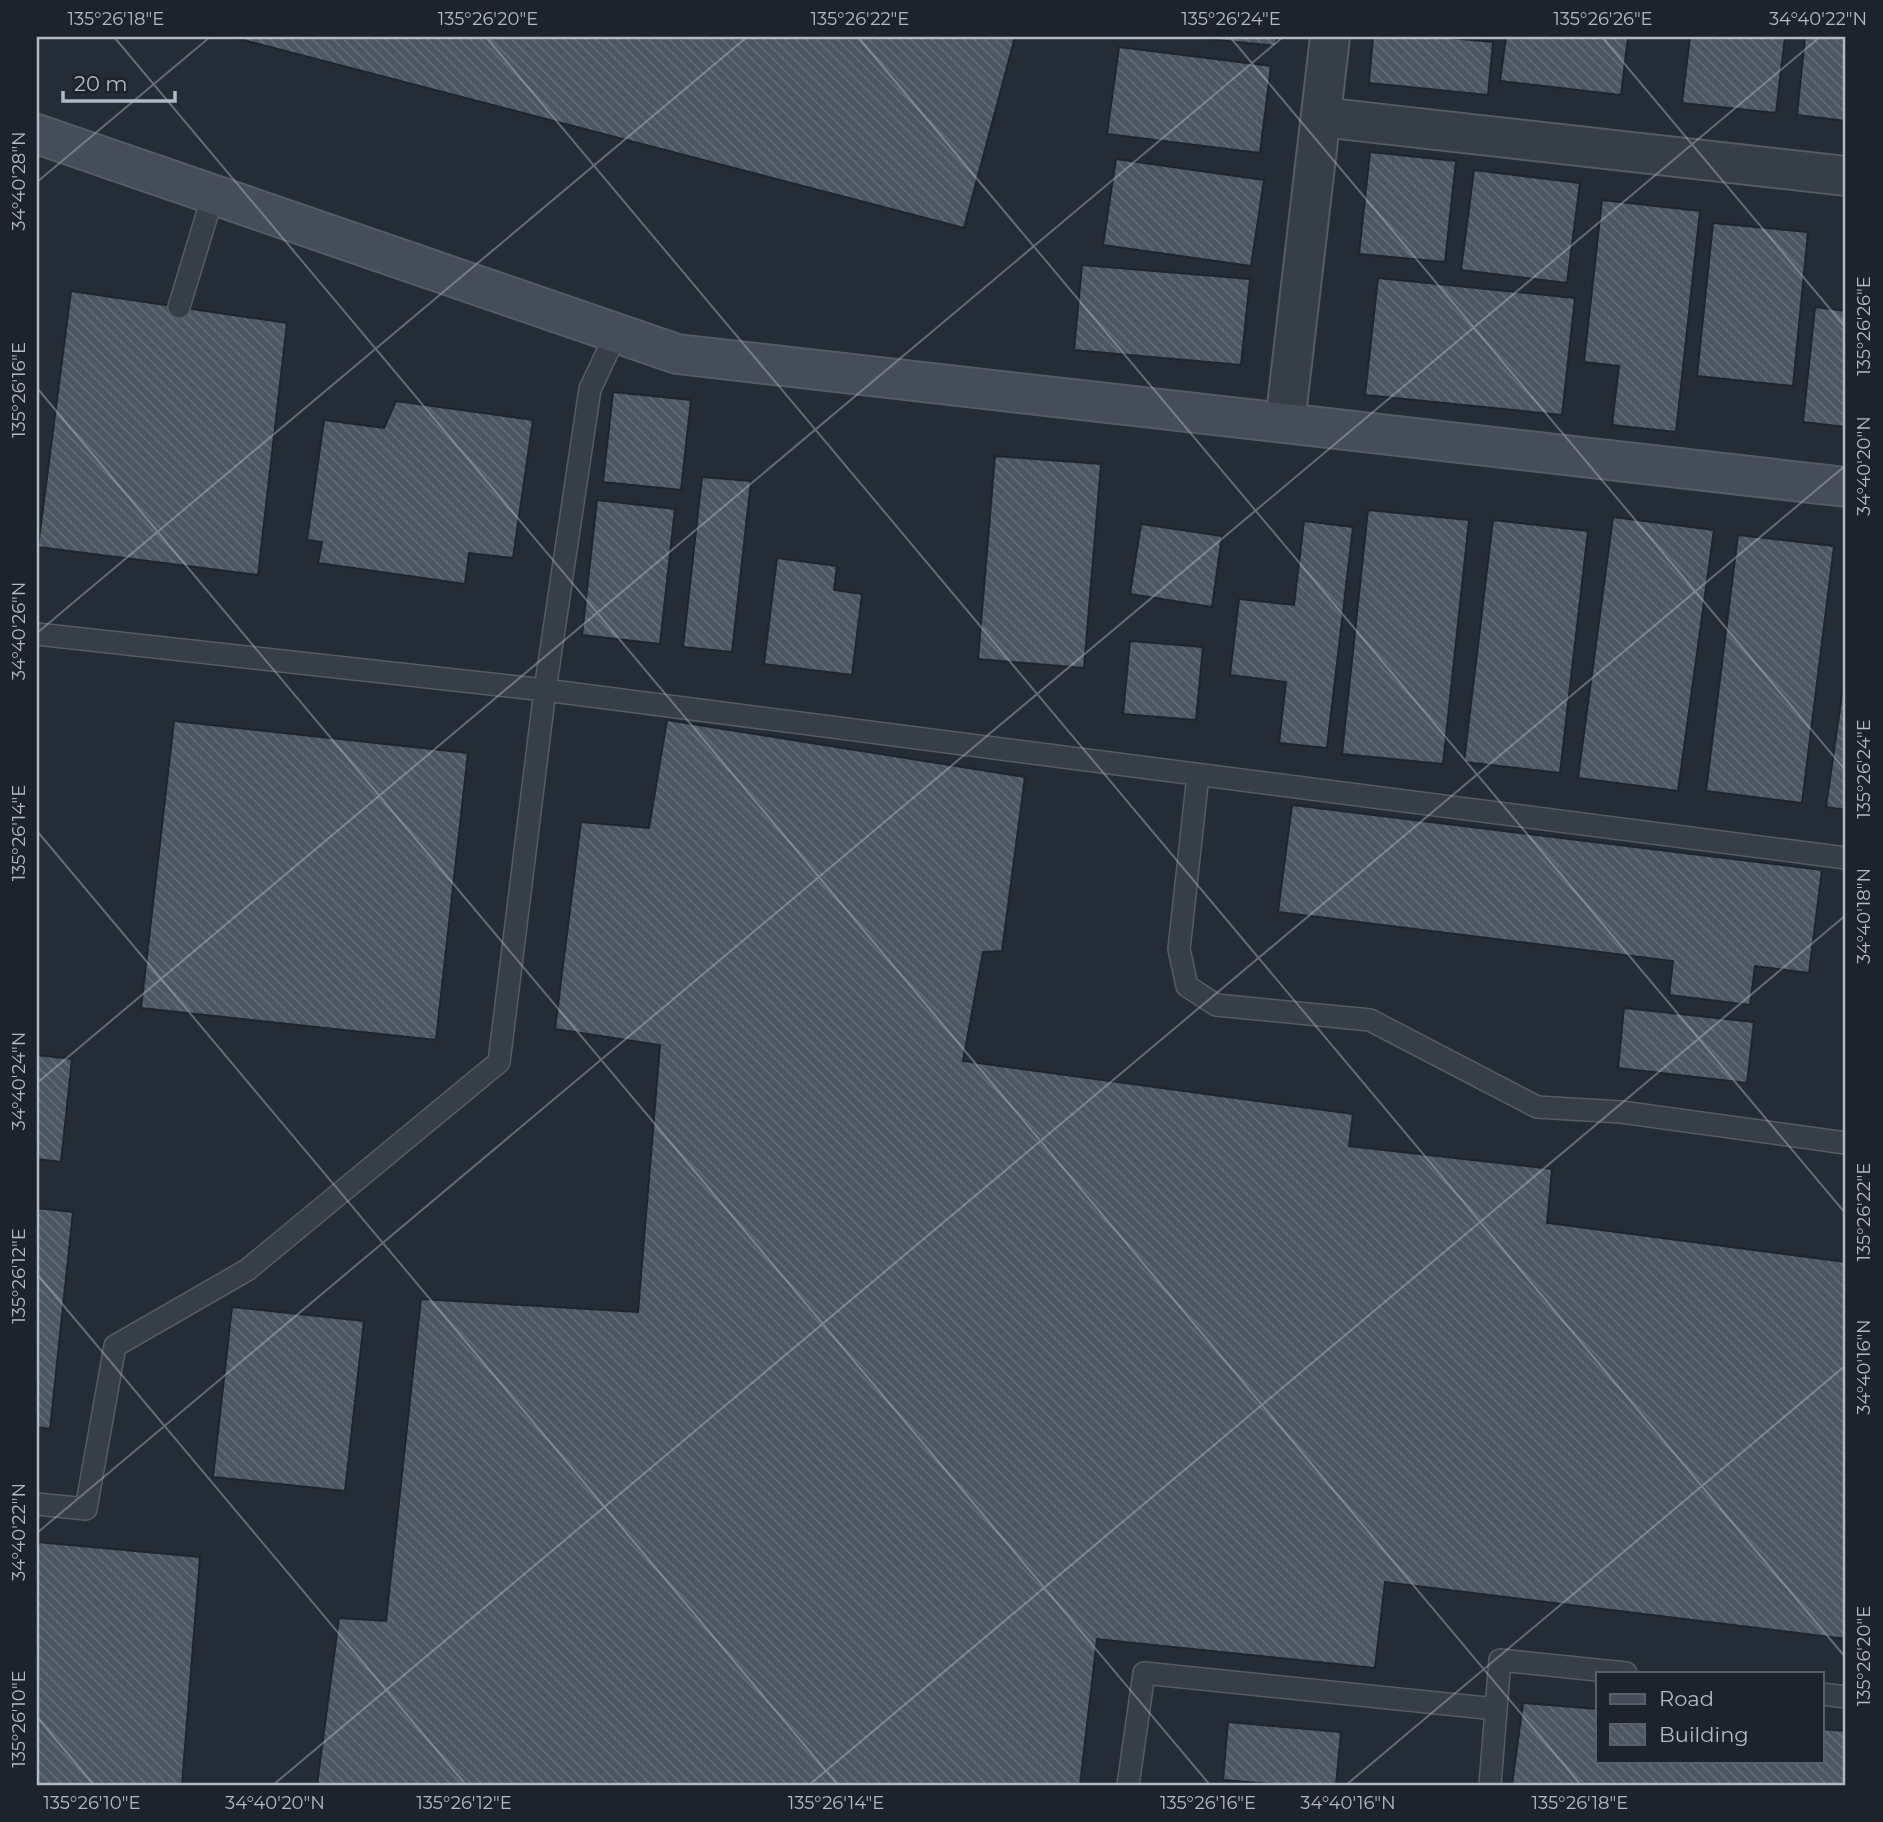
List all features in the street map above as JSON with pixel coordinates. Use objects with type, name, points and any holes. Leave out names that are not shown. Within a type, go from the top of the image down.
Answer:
[{"type":"street","points":[[1285,424],[1330,37]]},
{"type":"street","points":[[1321,117],[1846,176]]},
{"type":"street","points":[[37,134],[677,354],[1846,487]]},
{"type":"lane","points":[[179,307],[213,195]]},
{"type":"lane","points":[[37,1504],[86,1509],[115,1346],[247,1270],[499,1062],[545,690],[590,389],[616,334]]},
{"type":"lane","points":[[37,634],[545,690],[1846,858]]},
{"type":"lane","points":[[1198,775],[1179,949],[1186,986],[1216,1005],[1370,1020],[1536,1107],[1621,1112],[1846,1143]]},
{"type":"lane","points":[[1490,1785],[1500,1660],[1616,1672]]},
{"type":"lane","points":[[1128,1785],[1144,1673],[1496,1709]]},
{"type":"lane","points":[[1824,1694],[1846,1697]]},
{"type":"building","points":[[232,37],[1015,37],[964,228]]},
{"type":"building","points":[[1188,37],[1277,37],[1276,46]]},
{"type":"building","points":[[1373,37],[1440,37],[1493,42],[1488,95],[1369,83]]},
{"type":"building","points":[[1506,37],[1628,37],[1621,95],[1500,81]]},
{"type":"building","points":[[1690,37],[1785,37],[1776,113],[1682,103]]},
{"type":"building","points":[[1805,37],[1846,37],[1846,121],[1797,115]]},
{"type":"building","points":[[1119,47],[1271,66],[1260,153],[1107,134]]},
{"type":"building","points":[[1370,152],[1456,161],[1445,262],[1359,254]]},
{"type":"building","points":[[1116,159],[1264,180],[1251,266],[1103,245]]},
{"type":"building","points":[[1474,170],[1580,183],[1567,283],[1461,270]]},
{"type":"building","points":[[1602,200],[1700,211],[1676,432],[1612,425],[1619,366],[1584,362]]},
{"type":"building","points":[[1713,223],[1808,232],[1793,386],[1697,376]]},
{"type":"building","points":[[1082,265],[1250,279],[1241,365],[1074,350]]},
{"type":"building","points":[[1378,278],[1575,298],[1562,415],[1365,395]]},
{"type":"building","points":[[71,291],[287,323],[258,575],[38,547]]},
{"type":"building","points":[[1815,307],[1846,311],[1846,427],[1803,422]]},
{"type":"building","points":[[613,392],[691,400],[681,490],[603,482]]},
{"type":"building","points":[[396,401],[533,420],[513,558],[469,553],[465,584],[318,563],[322,542],[307,540],[324,420],[384,428]]},
{"type":"building","points":[[995,456],[1101,464],[1084,668],[978,659]]},
{"type":"building","points":[[702,477],[751,481],[732,652],[683,647]]},
{"type":"building","points":[[597,500],[675,509],[660,644],[582,635]]},
{"type":"building","points":[[1368,510],[1469,520],[1443,764],[1342,754]]},
{"type":"building","points":[[1613,517],[1714,530],[1678,791],[1578,778]]},
{"type":"building","points":[[1493,520],[1588,531],[1560,773],[1464,762]]},
{"type":"building","points":[[1304,521],[1353,527],[1327,748],[1279,743],[1286,682],[1230,675],[1239,599],[1294,605]]},
{"type":"building","points":[[1141,524],[1222,536],[1212,607],[1130,594]]},
{"type":"building","points":[[1738,535],[1834,546],[1802,803],[1706,791]]},
{"type":"building","points":[[777,558],[837,566],[834,590],[862,594],[852,675],[764,664]]},
{"type":"building","points":[[1130,641],[1203,647],[1196,720],[1123,714]]},
{"type":"building","points":[[1846,666],[1846,810],[1826,807]]},
{"type":"building","points":[[667,720],[1025,777],[1002,951],[983,952],[963,1061],[1353,1114],[1349,1146],[1552,1169],[1547,1223],[1846,1262],[1846,1639],[1385,1582],[1375,1668],[1097,1639],[1080,1785],[317,1785],[339,1618],[386,1621],[421,1299],[638,1312],[660,1045],[555,1029],[581,822],[649,828]]},
{"type":"building","points":[[174,721],[468,753],[436,1040],[141,1008]]},
{"type":"building","points":[[1292,805],[1822,870],[1809,973],[1755,966],[1750,1005],[1669,995],[1673,961],[1278,912]]},
{"type":"building","points":[[1624,1008],[1754,1022],[1747,1083],[1618,1068]]},
{"type":"building","points":[[37,1055],[72,1059],[61,1162],[37,1159]]},
{"type":"building","points":[[37,1208],[73,1212],[50,1429],[37,1427]]},
{"type":"building","points":[[232,1307],[364,1321],[345,1491],[213,1477]]},
{"type":"building","points":[[37,1542],[200,1557],[182,1785],[37,1785]]},
{"type":"building","points":[[1523,1703],[1596,1709],[1596,1762],[1824,1762],[1824,1729],[1846,1731],[1846,1785],[1512,1785]]},
{"type":"building","points":[[1228,1722],[1341,1732],[1336,1785],[1285,1785],[1223,1780]]}]
